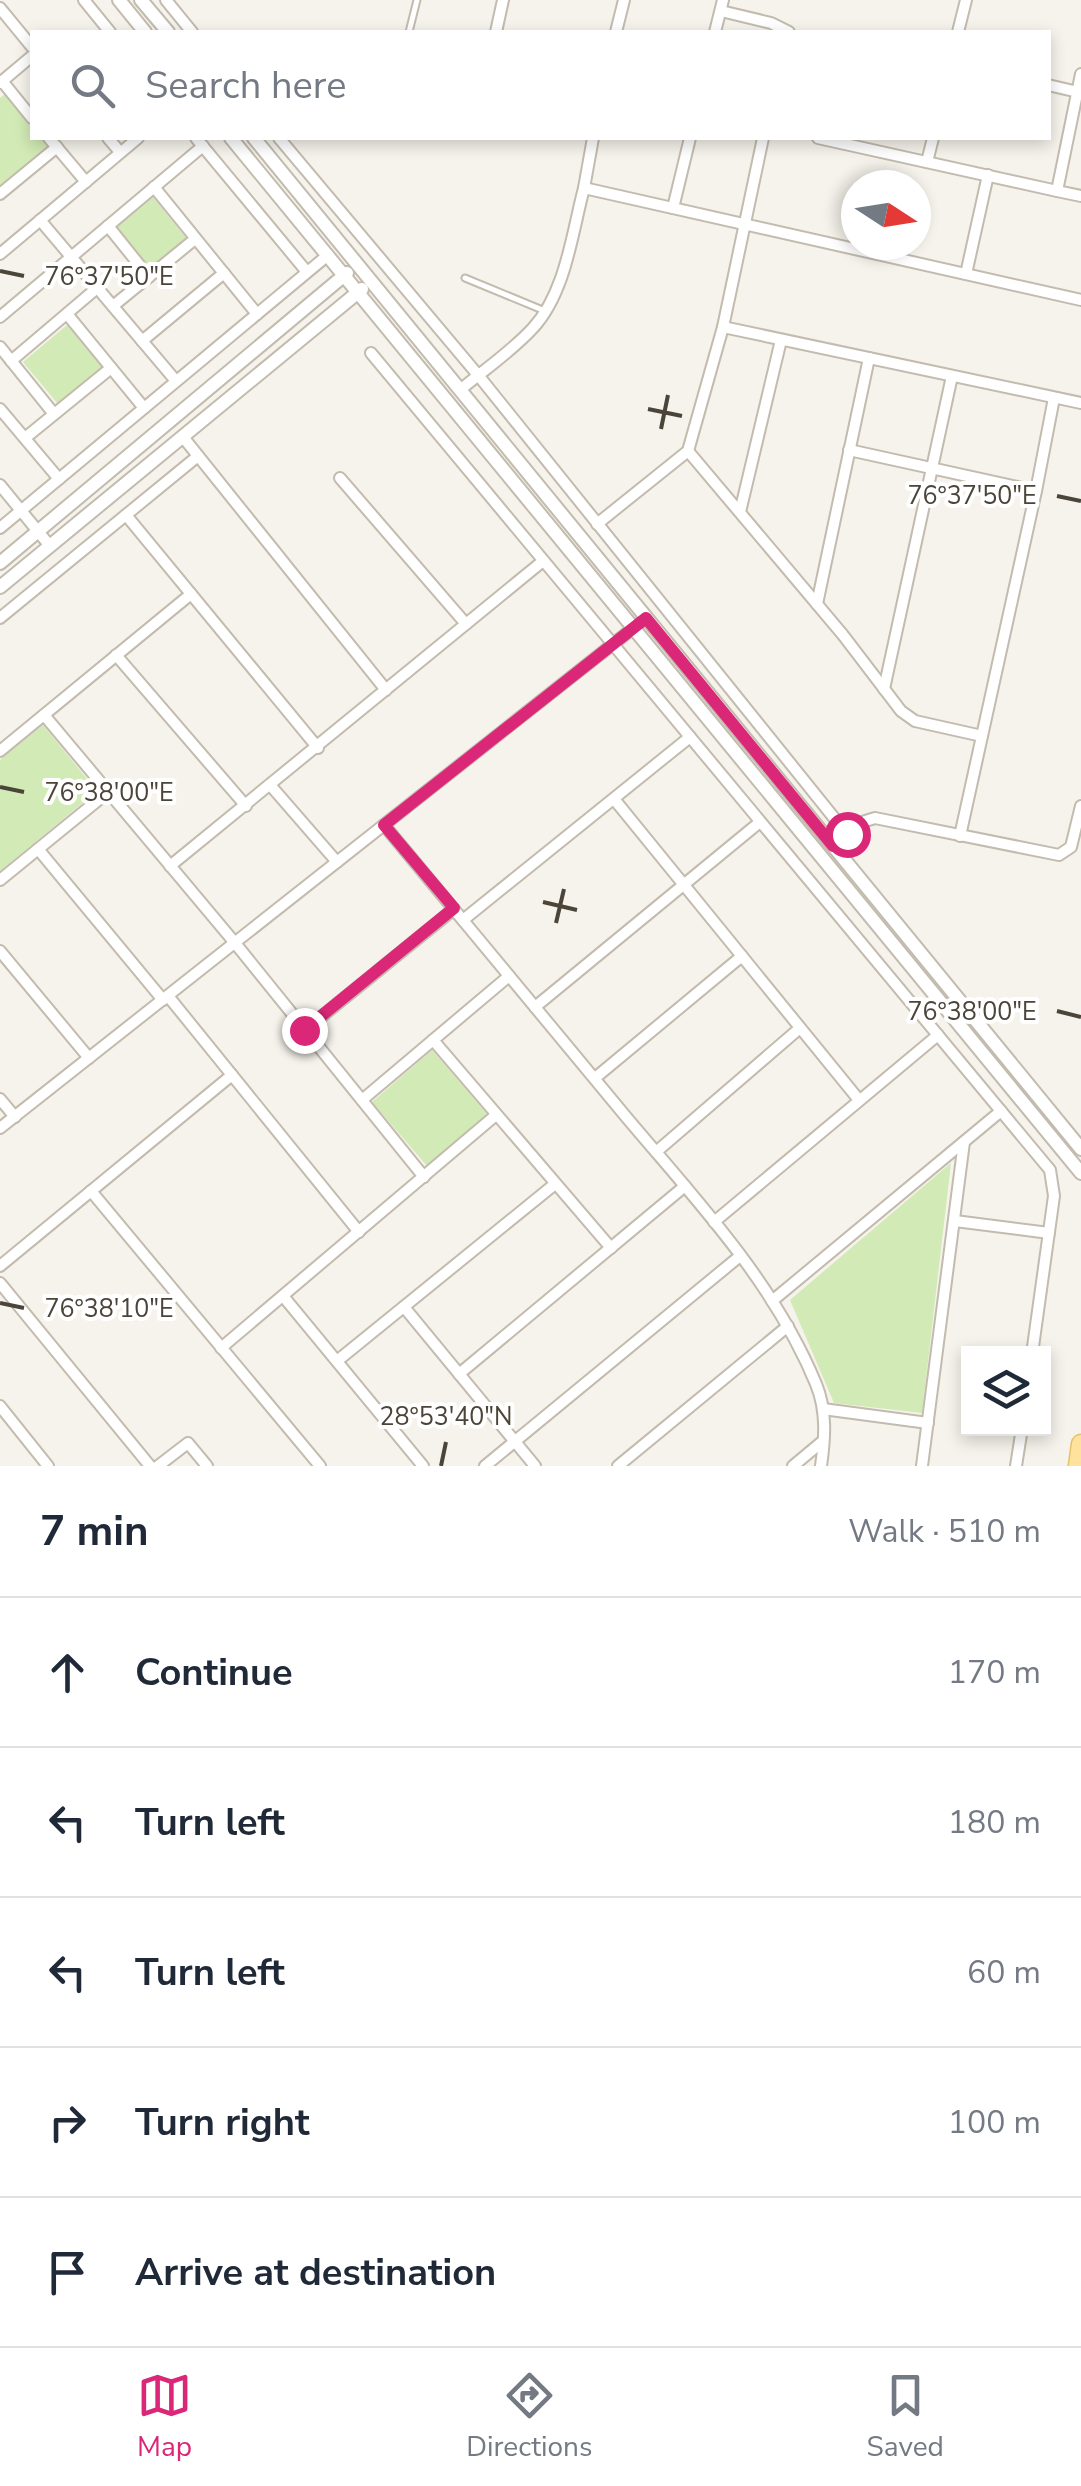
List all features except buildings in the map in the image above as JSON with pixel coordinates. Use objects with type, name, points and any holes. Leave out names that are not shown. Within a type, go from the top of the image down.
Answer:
[{"type":"main road","points":[[1078,1466],[1081,1444]]},
{"type":"street","points":[[84,0],[108,30]]},
{"type":"street","points":[[119,0],[143,30]]},
{"type":"street","points":[[141,0],[166,30]]},
{"type":"street","points":[[166,0],[190,30]]},
{"type":"street","points":[[496,30],[503,0]]},
{"type":"street","points":[[616,30],[624,0]]},
{"type":"street","points":[[958,30],[966,0]]},
{"type":"street","points":[[722,6],[785,30]]},
{"type":"street","points":[[1,12],[30,45]]},
{"type":"street","points":[[30,58],[1,82],[30,116]]},
{"type":"street","points":[[1057,191],[1081,74]]},
{"type":"street","points":[[1051,86],[1078,92]]},
{"type":"street","points":[[110,140],[120,152]]},
{"type":"street","points":[[0,254],[135,140]]},
{"type":"street","points":[[234,140],[1081,1173]]},
{"type":"street","points":[[256,140],[1080,1146]]},
{"type":"street","points":[[281,140],[478,376],[847,834]]},
{"type":"street","points":[[460,390],[532,328],[545,311],[564,265],[593,140]]},
{"type":"street","points":[[673,208],[690,140]]},
{"type":"street","points":[[597,524],[688,450],[723,327],[762,140]]},
{"type":"street","points":[[827,140],[1081,196]]},
{"type":"street","points":[[927,162],[932,140]]},
{"type":"street","points":[[0,194],[53,142],[86,182]]},
{"type":"street","points":[[0,317],[154,188],[200,142],[306,272]]},
{"type":"street","points":[[966,274],[988,176]]},
{"type":"street","points":[[154,188],[257,314]]},
{"type":"street","points":[[584,188],[1081,300]]},
{"type":"street","points":[[40,220],[176,381]]},
{"type":"street","points":[[108,226],[149,277]]},
{"type":"street","points":[[113,306],[195,238]]},
{"type":"street","points":[[0,528],[328,255]]},
{"type":"street","points":[[0,562],[357,264]]},
{"type":"street","points":[[142,341],[224,273]]},
{"type":"street","points":[[0,588],[371,282]]},
{"type":"street","points":[[11,361],[98,288]]},
{"type":"street","points":[[67,314],[144,408]]},
{"type":"street","points":[[723,327],[1081,403]]},
{"type":"street","points":[[740,512],[780,340]]},
{"type":"street","points":[[0,348],[54,414]]},
{"type":"street","points":[[372,353],[1050,1170],[1054,1196],[1033,1346]]},
{"type":"street","points":[[817,604],[869,358]]},
{"type":"street","points":[[25,438],[111,368]]},
{"type":"street","points":[[884,689],[952,376]]},
{"type":"street","points":[[960,836],[1054,398]]},
{"type":"street","points":[[0,409],[60,479]]},
{"type":"street","points":[[182,437],[386,690]]},
{"type":"street","points":[[688,450],[901,711],[915,721],[982,736]]},
{"type":"street","points":[[849,450],[1036,491]]},
{"type":"street","points":[[0,618],[198,456]]},
{"type":"street","points":[[340,478],[466,624]]},
{"type":"street","points":[[0,484],[50,546]]},
{"type":"street","points":[[126,515],[318,748]]},
{"type":"street","points":[[170,866],[542,561]]},
{"type":"street","points":[[0,750],[191,594]]},
{"type":"street","points":[[0,1128],[646,618]]},
{"type":"street","points":[[116,655],[246,806]]},
{"type":"street","points":[[44,715],[424,1177]]},
{"type":"street","points":[[463,920],[690,738]]},
{"type":"street","points":[[271,786],[338,862]]},
{"type":"street","points":[[0,880],[108,792]]},
{"type":"street","points":[[614,800],[860,1100]]},
{"type":"street","points":[[833,846],[859,823],[875,818],[1059,855],[1070,848],[1081,806]]},
{"type":"street","points":[[535,1007],[760,822]]},
{"type":"street","points":[[384,825],[685,1186],[772,1301],[817,1386],[824,1409],[821,1466]]},
{"type":"street","points":[[38,848],[232,1075],[358,1232]]},
{"type":"street","points":[[304,1030],[454,908]]},
{"type":"street","points":[[0,951],[89,1058]]},
{"type":"street","points":[[594,1078],[742,956]]},
{"type":"street","points":[[362,1100],[510,976]]},
{"type":"street","points":[[656,1152],[800,1028]]},
{"type":"street","points":[[714,1222],[938,1035]]},
{"type":"street","points":[[433,1040],[611,1248]]},
{"type":"street","points":[[0,1266],[232,1075]]},
{"type":"street","points":[[0,1099],[14,1117]]},
{"type":"street","points":[[772,1301],[1001,1111]]},
{"type":"street","points":[[222,1348],[496,1116]]},
{"type":"street","points":[[922,1466],[964,1142]]},
{"type":"street","points":[[1050,1170],[1068,1157]]},
{"type":"street","points":[[1068,1157],[1081,1182]]},
{"type":"street","points":[[337,1362],[555,1184]]},
{"type":"street","points":[[458,1374],[685,1186]]},
{"type":"street","points":[[91,1191],[320,1466]]},
{"type":"street","points":[[954,1221],[1049,1233]]},
{"type":"street","points":[[485,1466],[740,1256]]},
{"type":"street","points":[[0,1283],[154,1466],[188,1443],[207,1466]]},
{"type":"street","points":[[283,1296],[423,1466]]},
{"type":"street","points":[[404,1307],[535,1466]]},
{"type":"street","points":[[618,1466],[788,1326]]},
{"type":"street","points":[[0,1406],[48,1466]]},
{"type":"street","points":[[824,1409],[928,1423]]},
{"type":"street","points":[[1016,1466],[1021,1436]]},
{"type":"street","points":[[793,1466],[824,1440]]},
{"type":"lane","points":[[410,30],[417,0]]},
{"type":"lane","points":[[464,278],[545,311]]},
{"type":"green space","points":[[6,93],[30,123],[30,140],[44,140],[49,146],[0,186],[0,98]]},
{"type":"green space","points":[[152,196],[186,238],[149,268],[116,226]]},
{"type":"green space","points":[[67,325],[102,367],[58,404],[23,362]]},
{"type":"green space","points":[[43,725],[97,791],[0,871],[0,760]]},
{"type":"green space","points":[[432,1050],[487,1114],[427,1166],[372,1102]]},
{"type":"green space","points":[[951,1163],[922,1413],[834,1403],[790,1300]]},
{"type":"route","points":[[304,1030],[454,908],[384,825],[646,618],[833,846],[847,834]]}]
